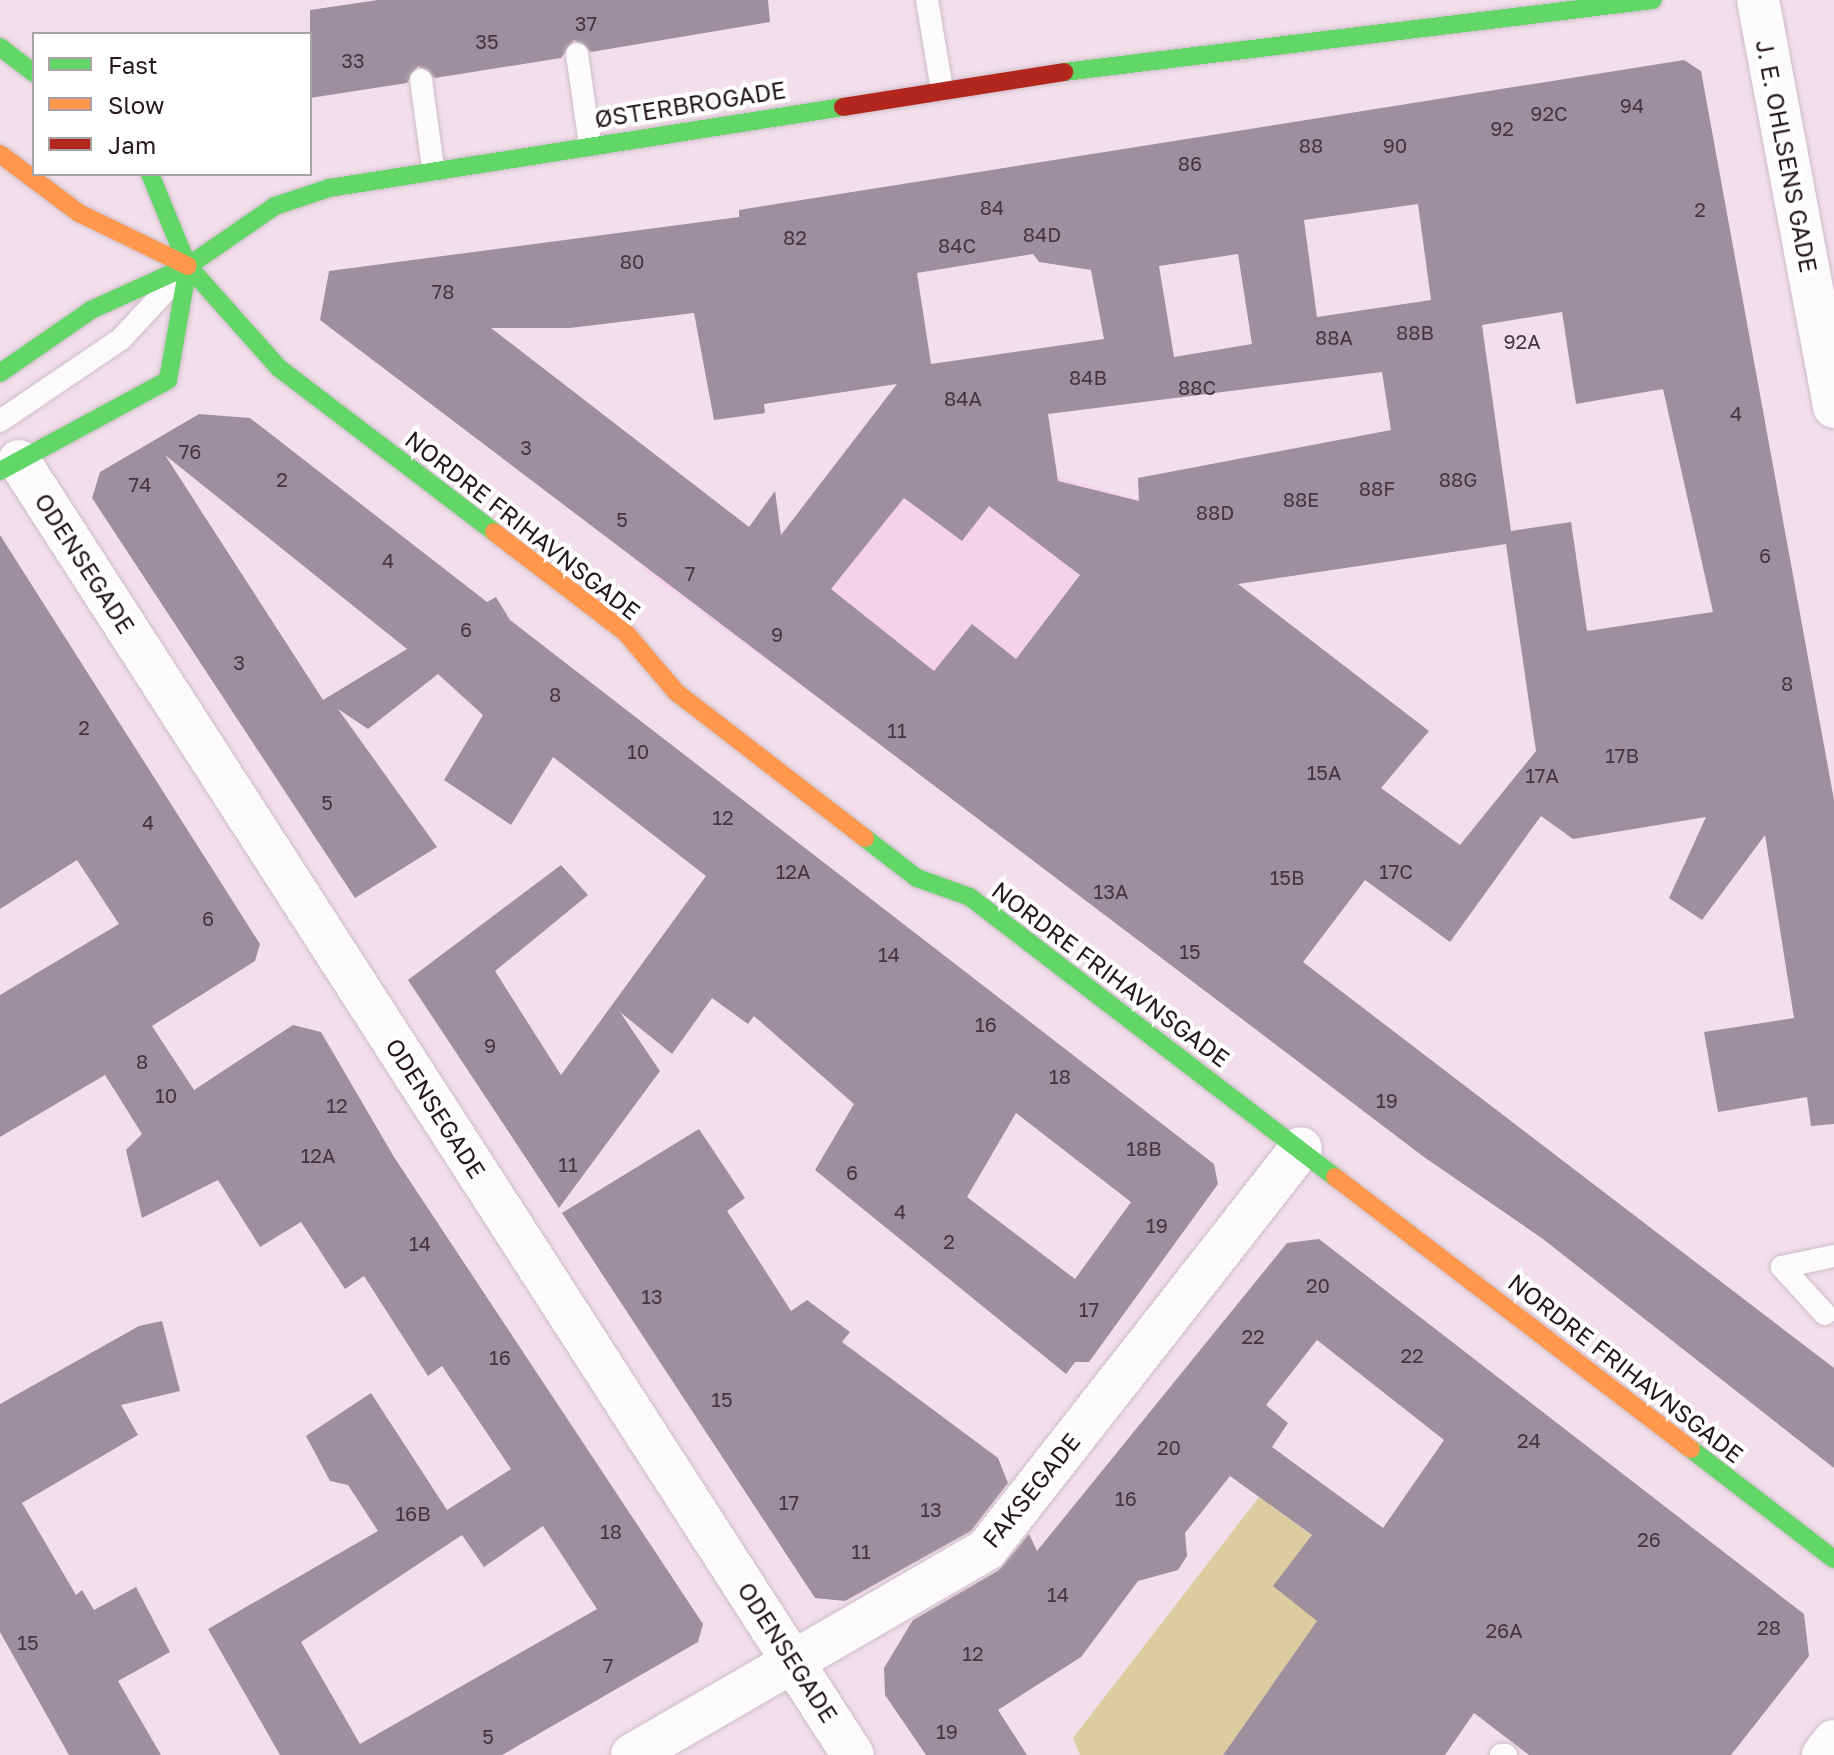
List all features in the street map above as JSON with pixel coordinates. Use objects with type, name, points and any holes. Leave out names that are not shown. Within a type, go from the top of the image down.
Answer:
[{"type":"street","name":"ØSTERBROGADE","points":[[0,373],[91,310],[188,266],[275,206],[433,168],[1219,48],[1653,0]]},
{"type":"street","name":"J. E. OHLSENS GADE","points":[[1758,0],[1834,407]]},
{"type":"street","name":"ØSTERBROGADE","points":[[1219,48],[1389,10]]},
{"type":"street","points":[[0,47],[32,71]]},
{"type":"street","points":[[0,154],[79,213],[188,266]]},
{"type":"street","points":[[9,466],[168,380],[188,266],[151,176]]},
{"type":"street","name":"NORDRE FRIHAVNSGADE","points":[[188,266],[279,368],[625,632],[676,692],[917,878],[970,897],[1834,1559]]},
{"type":"street","name":"ODENSEGADE","points":[[9,466],[853,1755]]},
{"type":"street","name":"FAKSEGADE","points":[[632,1755],[987,1549],[1301,1148]]},
{"type":"street","points":[[1823,1755],[1834,1741]]},
{"type":"lane","points":[[927,0],[942,90]]},
{"type":"lane","points":[[577,54],[590,144]]},
{"type":"lane","points":[[421,80],[433,168]]},
{"type":"lane","points":[[0,421],[121,339],[188,266]]},
{"type":"lane","points":[[1825,1314],[1782,1267],[1834,1256]]},
{"type":"shaded area","points":[[865,425],[1138,499],[1138,478],[1185,469],[1195,528],[978,816],[641,568],[686,510],[758,564]]},
{"type":"shaded area","points":[[1259,1497],[1355,1567],[1223,1755],[1080,1755],[1073,1738]]},
{"type":"building","points":[[378,0],[768,0],[770,22],[591,52],[574,40],[561,58],[435,78],[418,66],[407,83],[312,98],[310,10]]},
{"type":"building","points":[[1684,60],[1701,71],[1834,800],[1834,1124],[1811,1126],[1807,1097],[1718,1112],[1704,1032],[1794,1018],[1765,835],[1702,920],[1669,898],[1706,817],[1573,839],[1541,816],[1450,942],[1365,880],[1303,962],[1834,1368],[1834,1468],[1543,1239],[1424,1157],[320,320],[329,271],[739,217],[739,210]],"holes":[[[1418,204],[1431,300],[1317,317],[1304,220]],[[1033,254],[1039,262],[1091,270],[1104,339],[931,364],[917,273]],[[1238,254],[1252,344],[1174,357],[1159,266]],[[1562,312],[1576,404],[1663,389],[1713,612],[1587,631],[1571,522],[1511,531],[1482,325]],[[694,313],[714,420],[765,413],[764,404],[897,384],[781,535],[775,491],[749,527],[491,328],[570,328]],[[1382,372],[1391,430],[1138,478],[1139,501],[1058,481],[1048,414]],[[904,498],[962,541],[989,506],[1080,575],[1016,659],[972,624],[934,671],[831,589]],[[1506,544],[1536,751],[1460,845],[1381,788],[1429,731],[1238,584]]]},
{"type":"building","points":[[199,414],[250,418],[487,602],[496,597],[510,620],[1214,1164],[1218,1184],[1089,1362],[1075,1362],[1066,1374],[815,1170],[854,1104],[754,1016],[748,1024],[712,998],[672,1054],[620,1012],[660,1071],[559,1208],[408,980],[561,865],[588,895],[495,971],[561,1075],[706,876],[553,757],[511,825],[444,780],[483,715],[438,674],[368,729],[338,709],[437,847],[355,898],[92,498],[100,472]],"holes":[[[165,455],[407,649],[323,700]],[[1016,1113],[1131,1202],[1075,1279],[967,1197]]]},
{"type":"building","points":[[0,535],[260,944],[255,961],[152,1026],[194,1090],[293,1025],[321,1032],[394,1157],[703,1624],[698,1642],[502,1755],[280,1755],[208,1629],[378,1531],[348,1485],[330,1481],[306,1436],[371,1393],[447,1510],[511,1469],[442,1366],[428,1376],[364,1276],[345,1289],[301,1222],[260,1247],[218,1180],[142,1218],[126,1150],[142,1134],[105,1075],[0,1137],[0,995],[119,924],[77,860],[0,909]],"holes":[[[543,1526],[597,1609],[360,1744],[301,1642],[462,1535],[484,1567]]]},
{"type":"building","points":[[699,1129],[745,1198],[727,1211],[791,1311],[807,1300],[850,1332],[842,1342],[998,1458],[1008,1483],[971,1531],[845,1601],[815,1598],[562,1213]]},
{"type":"building","points":[[1319,1239],[1804,1614],[1809,1656],[1731,1755],[1529,1755],[1474,1713],[1445,1755],[1223,1755],[1317,1621],[1273,1586],[1312,1535],[1230,1476],[1185,1533],[1187,1556],[1178,1570],[1138,1581],[1081,1657],[998,1710],[1027,1755],[926,1755],[885,1695],[884,1668],[913,1620],[999,1570],[1029,1534],[1037,1551],[1287,1243]],"holes":[[[1317,1340],[1444,1440],[1383,1528],[1272,1447],[1288,1423],[1266,1405]]]},
{"type":"building","points":[[162,1321],[180,1391],[121,1405],[138,1435],[22,1503],[76,1595],[82,1590],[94,1610],[136,1587],[170,1652],[118,1681],[161,1755],[69,1755],[0,1632],[0,1404],[139,1326]]},
{"type":"traffic: fast","points":[[1064,72],[1653,0]]},
{"type":"traffic: fast","points":[[0,47],[32,71]]},
{"type":"traffic: fast","points":[[0,373],[91,310],[188,266],[275,206],[329,188],[843,107]]},
{"type":"traffic: fast","points":[[151,176],[188,266],[279,368],[494,532]]},
{"type":"traffic: fast","points":[[0,471],[168,380],[188,266]]},
{"type":"traffic: fast","points":[[865,838],[917,878],[970,897],[1335,1177]]},
{"type":"traffic: fast","points":[[1691,1449],[1834,1559]]},
{"type":"traffic: slow","points":[[0,154],[79,213],[188,266]]},
{"type":"traffic: slow","points":[[494,532],[625,632],[676,692],[865,838]]},
{"type":"traffic: slow","points":[[1335,1177],[1691,1449]]},
{"type":"traffic: jam","points":[[843,107],[1064,72]]}]
